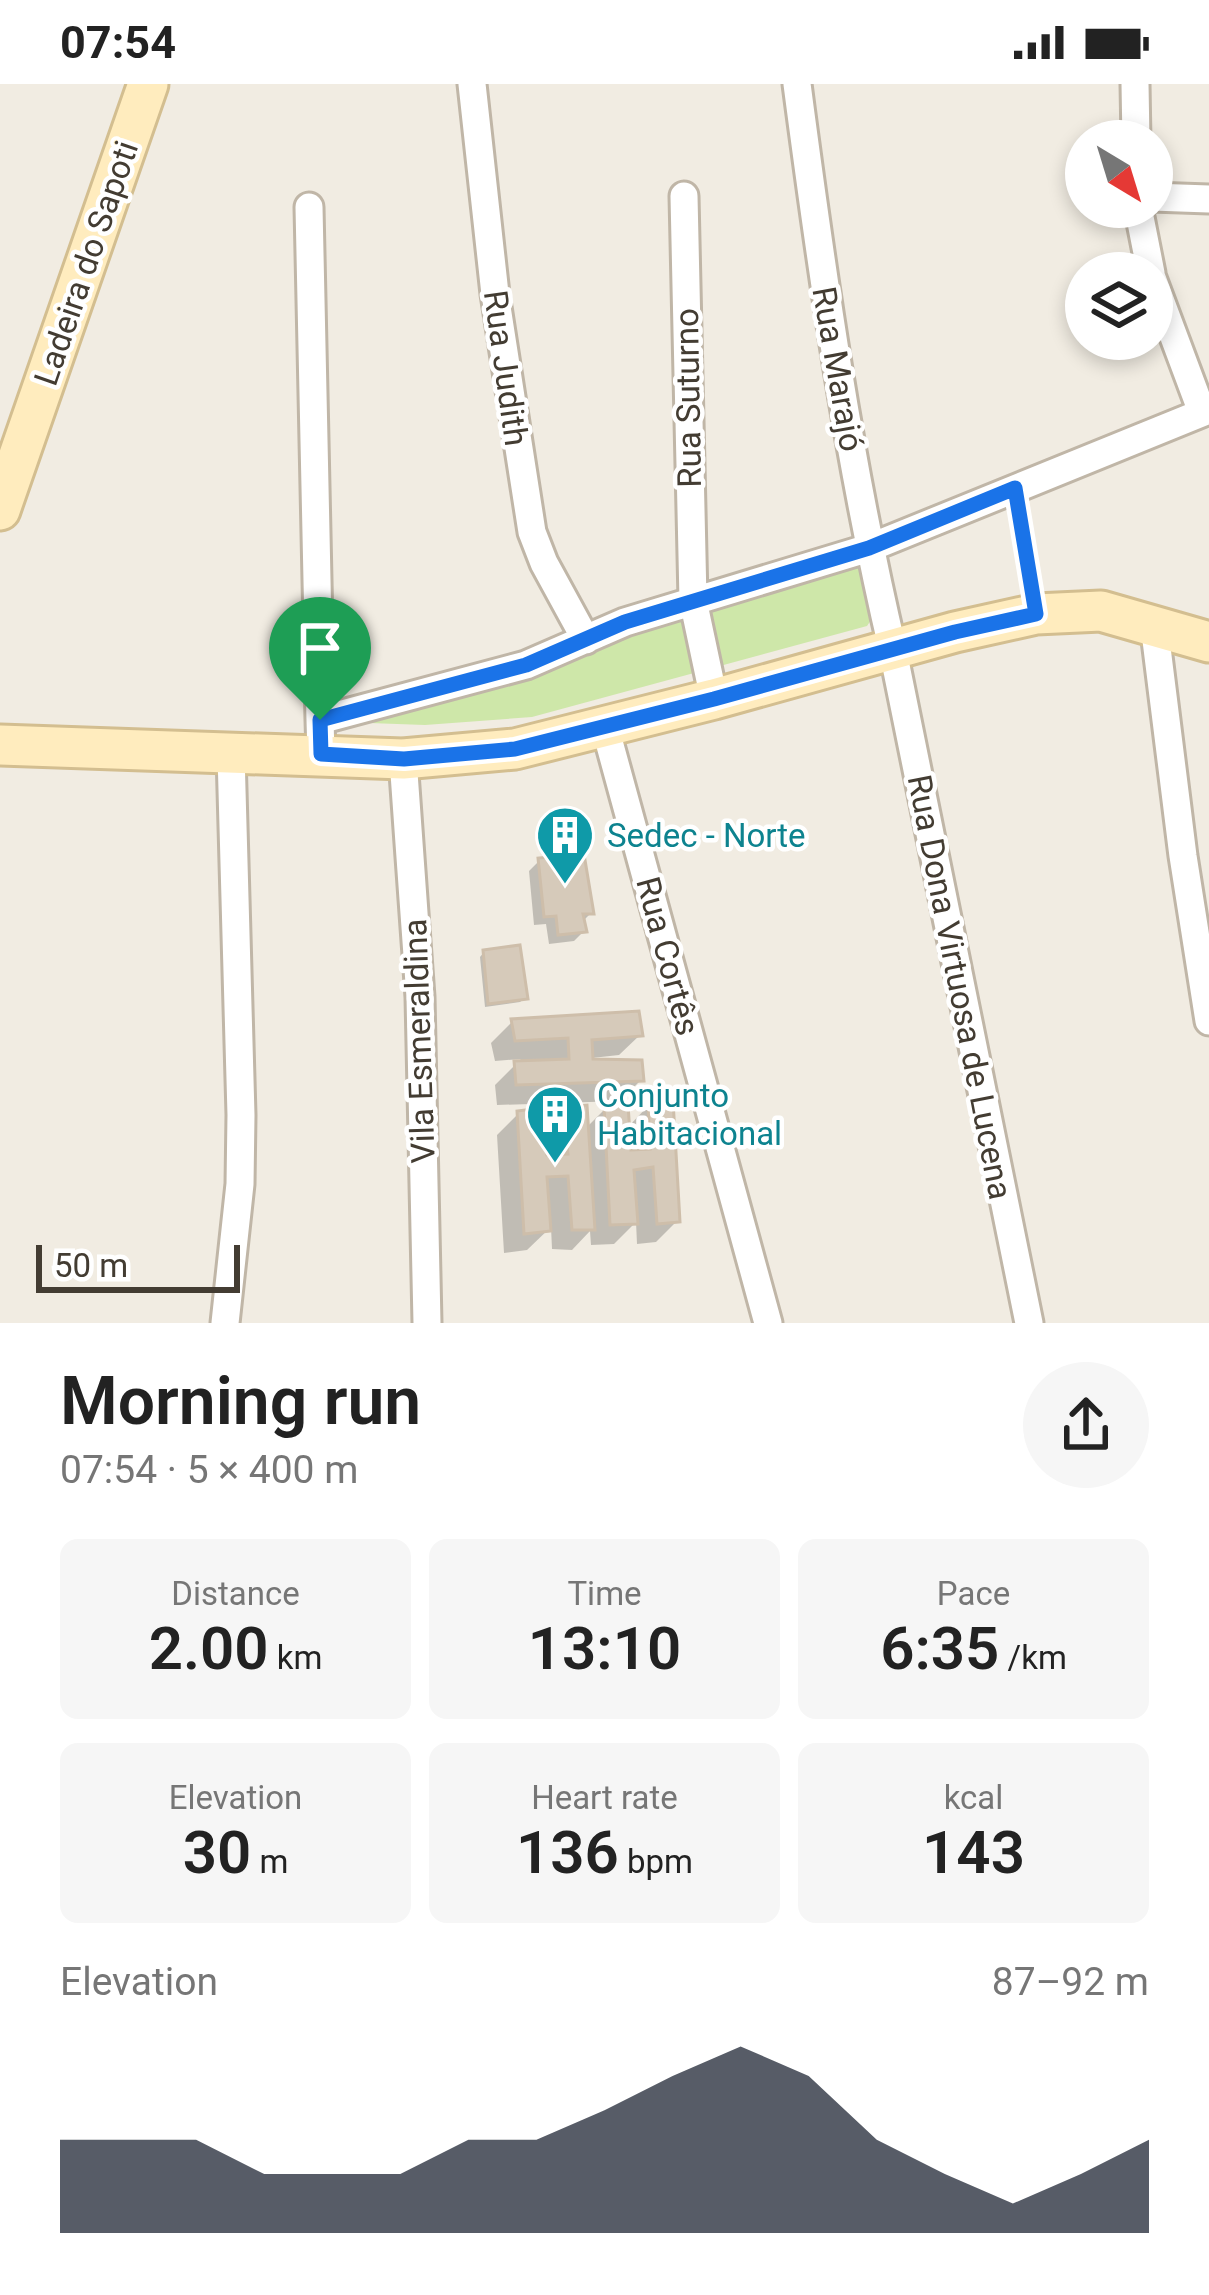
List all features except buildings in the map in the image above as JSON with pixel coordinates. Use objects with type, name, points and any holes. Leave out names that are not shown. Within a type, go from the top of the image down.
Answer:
[{"type":"main road","name":"Ladeira do Sapoti","points":[[0,510],[148,84]]},
{"type":"main road","points":[[0,745],[231,754],[321,737],[404,759],[515,749],[1036,614],[1101,611],[1209,642]]},
{"type":"street","name":"Rua Judith","points":[[472,84],[495,294],[532,532],[586,640]]},
{"type":"street","name":"Rua Marajó","points":[[797,84],[820,266],[869,548],[893,651]]},
{"type":"street","points":[[1135,84],[1136,120]]},
{"type":"street","name":"Rua Suturno","points":[[684,196],[693,600],[714,699]]},
{"type":"street","points":[[1173,198],[1209,200]]},
{"type":"street","points":[[309,208],[321,737],[693,600],[869,548],[1206,411],[1173,329]]},
{"type":"street","points":[[1154,624],[1209,1021]]},
{"type":"street","name":"Rua Dona Virtuosa de Lucena","points":[[893,651],[1029,1323]]},
{"type":"street","name":"Rua Cortês","points":[[605,727],[768,1323]]},
{"type":"street","points":[[225,1323],[240,1184],[241,1114],[231,754]]},
{"type":"street","name":"Vila Esmeraldina","points":[[404,759],[420,997],[427,1323]]},
{"type":"lane","points":[[1015,488],[1036,614]]},
{"type":"green space","points":[[861,561],[873,617],[867,626],[532,717],[425,725],[341,722],[516,684],[639,630]]},
{"type":"place","name":"Sedec - Norte","points":[[565,886]]},
{"type":"place","name":"Conjunto Habitacional","points":[[555,1165]]},
{"type":"route","points":[[1015,488],[1036,614],[515,749],[404,759],[321,754],[320,720],[526,665],[625,622],[869,548],[1015,488]]}]
